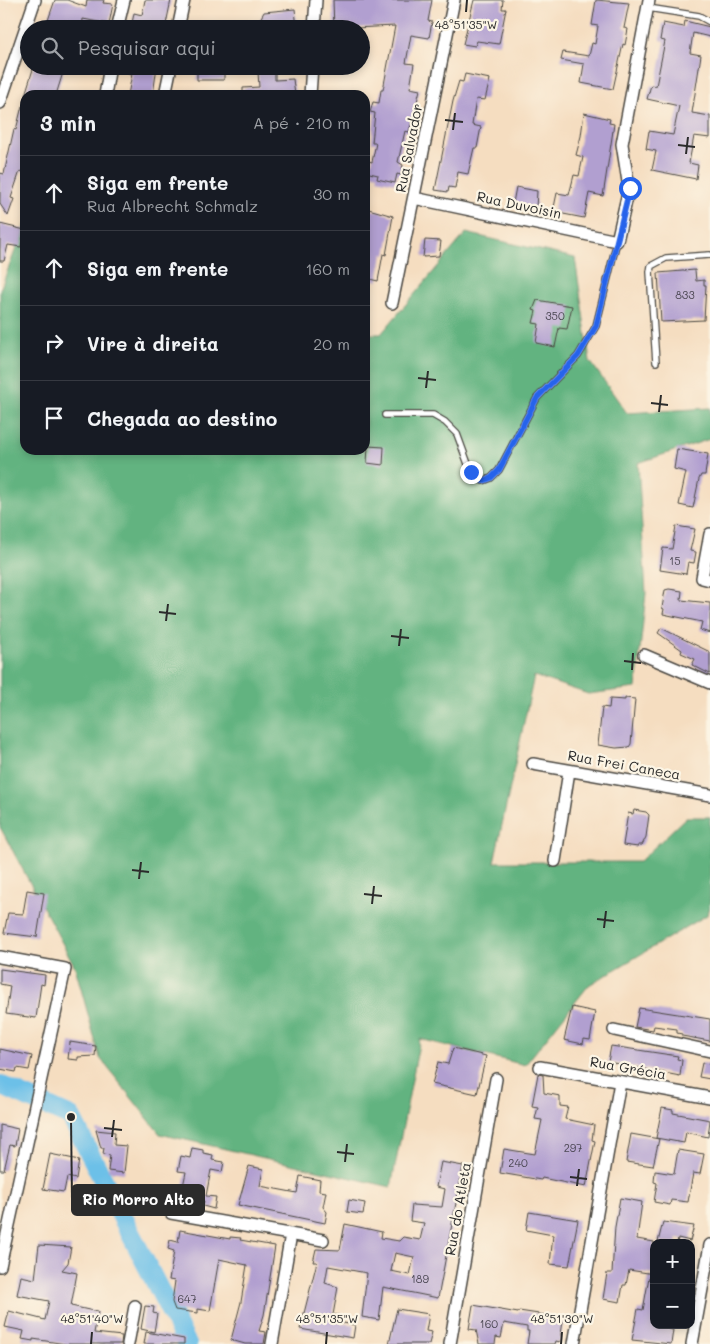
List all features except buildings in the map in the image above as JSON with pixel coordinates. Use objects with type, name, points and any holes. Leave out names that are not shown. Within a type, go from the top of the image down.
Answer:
[{"type":"street","points":[[27,20],[34,0]]},
{"type":"street","points":[[119,20],[124,0]]},
{"type":"street","points":[[180,20],[184,0]]},
{"type":"street","points":[[315,20],[316,0]]},
{"type":"street","name":"Rua Salvador","points":[[392,302],[454,0]]},
{"type":"street","points":[[617,241],[630,188],[622,144],[648,4]]},
{"type":"street","points":[[0,103],[20,42]]},
{"type":"street","points":[[106,90],[108,75]]},
{"type":"street","points":[[166,90],[169,75]]},
{"type":"street","points":[[310,90],[311,75]]},
{"type":"street","name":"Rua Duvoisin","points":[[414,198],[617,241]]},
{"type":"street","points":[[706,579],[710,534]]},
{"type":"street","points":[[644,655],[710,683]]},
{"type":"street","name":"Rua Frei Caneca","points":[[533,764],[710,795]]},
{"type":"street","points":[[555,861],[569,771]]},
{"type":"street","points":[[0,957],[65,969],[0,1266]]},
{"type":"street","points":[[614,1030],[710,1051]]},
{"type":"street","name":"Rua Grécia","points":[[540,1067],[710,1098]]},
{"type":"street","name":"Rua do Atleta","points":[[450,1344],[496,1080]]},
{"type":"street","points":[[574,1344],[620,1082]]},
{"type":"street","points":[[171,1213],[323,1240]]},
{"type":"street","points":[[272,1344],[290,1234]]},
{"type":"street","points":[[692,1344],[710,1245]]},
{"type":"street","points":[[128,1344],[135,1306]]},
{"type":"lane","points":[[648,4],[699,16],[710,22]]},
{"type":"lane","points":[[385,415],[433,415],[445,422],[456,434],[471,472],[483,481],[491,478],[499,470],[537,398],[578,356],[596,326],[617,241]]},
{"type":"lane","points":[[656,362],[651,266],[666,258],[710,255]]},
{"type":"green space","points":[[466,233],[575,258],[590,361],[627,413],[710,408],[710,439],[638,463],[646,593],[636,688],[588,694],[534,676],[494,862],[639,862],[686,817],[710,817],[710,901],[707,915],[589,985],[525,1065],[420,1039],[391,1187],[160,1134],[100,1058],[75,967],[0,827],[0,290],[20,238],[20,455],[370,455],[370,334],[381,334]]},
{"type":"waterway","points":[[0,1085],[71,1117],[187,1344]]},
{"type":"place","name":"Rio Morro Alto","points":[[71,1117]]},
{"type":"route","points":[[471,472],[483,481],[491,478],[499,470],[537,398],[578,356],[596,326],[630,188]]}]
